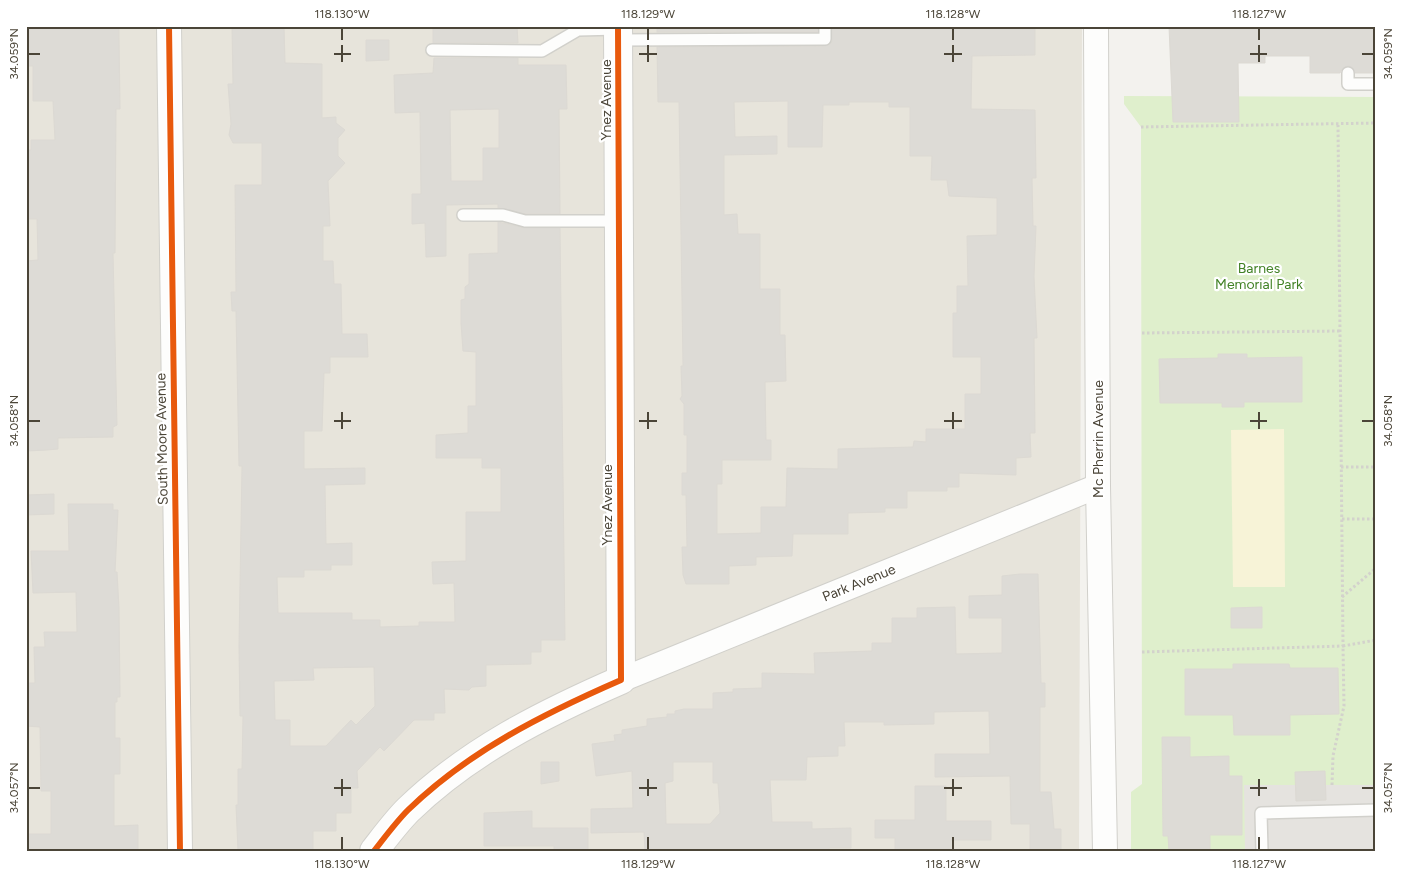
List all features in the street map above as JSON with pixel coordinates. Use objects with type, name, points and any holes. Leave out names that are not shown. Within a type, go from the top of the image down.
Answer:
[{"type":"street","name":"South Moore Avenue","points":[[169,26],[180,851]]},
{"type":"street","name":"Mc Pherrin Avenue","points":[[1096,26],[1098,486],[1105,851]]},
{"type":"street","name":"Ynez Avenue","points":[[618,32],[621,680]]},
{"type":"street","name":"Park Avenue","points":[[621,680],[1098,486]]},
{"type":"street","points":[[374,851],[408,811],[456,769],[492,744],[553,709],[621,680]]},
{"type":"lane","points":[[432,50],[542,51],[578,30],[825,39],[825,26]]},
{"type":"lane","points":[[1348,73],[1348,84],[1376,84]]},
{"type":"lane","points":[[463,215],[503,215],[525,221],[619,221]]},
{"type":"lane","points":[[1262,851],[1261,813],[1376,810]]},
{"type":"path","points":[[1141,127],[1376,123]]},
{"type":"path","points":[[1332,785],[1333,756],[1344,706],[1338,125]]},
{"type":"path","points":[[1142,333],[1340,331]]},
{"type":"path","points":[[1342,467],[1376,467]]},
{"type":"path","points":[[1342,519],[1376,519]]},
{"type":"path","points":[[1342,597],[1376,568]]},
{"type":"path","points":[[1142,652],[1343,646],[1376,640]]},
{"type":"shaded area","points":[[26,26],[1082,26],[1079,851],[26,851]]},
{"type":"shaded area","points":[[1244,785],[1376,785],[1376,851],[1245,851]]},
{"type":"green space","name":"Barnes Memorial Park","points":[[1124,96],[1376,97],[1376,851],[1131,851],[1131,792],[1142,784],[1141,127],[1124,104]]},
{"type":"sand","points":[[1284,429],[1285,587],[1233,587],[1231,430]]},
{"type":"building","points":[[26,26],[119,26],[120,109],[116,109],[115,253],[113,253],[117,425],[113,427],[113,437],[58,438],[58,449],[26,451],[28,359],[26,261],[38,260],[37,219],[26,219],[26,150],[31,150],[31,140],[55,140],[53,101],[33,101],[33,66],[26,66]]},
{"type":"building","points":[[232,26],[284,26],[285,63],[322,64],[322,118],[336,117],[336,123],[345,130],[338,138],[338,156],[345,163],[328,181],[330,226],[323,226],[323,261],[333,261],[334,284],[341,284],[342,334],[367,334],[368,357],[330,357],[330,373],[324,373],[322,431],[304,431],[304,469],[365,468],[365,484],[325,485],[326,544],[352,543],[352,565],[331,565],[331,570],[304,570],[304,577],[277,577],[278,613],[352,613],[352,620],[380,620],[380,627],[419,626],[419,622],[455,622],[454,583],[433,584],[432,562],[466,561],[466,512],[501,512],[501,468],[482,468],[482,458],[436,458],[436,435],[468,433],[468,406],[476,406],[476,352],[463,351],[461,323],[461,300],[465,299],[465,287],[469,284],[469,254],[498,253],[498,222],[525,228],[560,228],[565,640],[541,640],[541,652],[531,652],[531,664],[486,665],[486,686],[472,687],[469,690],[444,689],[445,713],[434,713],[434,720],[414,720],[384,751],[380,747],[357,771],[358,788],[351,788],[351,813],[336,813],[336,831],[313,831],[313,851],[238,851],[236,805],[238,805],[238,769],[242,769],[243,716],[240,716],[239,645],[242,466],[239,466],[236,311],[232,311],[231,292],[236,292],[235,185],[262,185],[262,143],[233,143],[229,135],[231,124],[228,84],[233,84]],"holes":[[[374,667],[375,706],[356,725],[351,720],[326,746],[290,746],[290,720],[275,720],[274,681],[314,680],[313,668]]]},
{"type":"building","points":[[433,26],[517,26],[518,43],[433,43]]},
{"type":"building","points":[[657,26],[818,26],[818,32],[657,32]]},
{"type":"building","points":[[832,26],[1035,26],[1035,55],[972,56],[971,109],[1035,110],[1036,178],[1032,178],[1033,226],[1036,226],[1034,277],[1037,338],[1034,338],[1035,433],[1030,433],[1031,457],[1016,458],[1016,475],[959,473],[959,487],[947,487],[947,491],[907,491],[907,508],[885,508],[885,512],[848,513],[848,534],[793,534],[792,556],[756,557],[756,565],[729,566],[729,584],[686,584],[683,575],[682,547],[687,547],[686,495],[682,495],[682,473],[687,473],[687,435],[684,435],[684,404],[680,399],[682,396],[681,366],[683,366],[679,102],[658,102],[657,47],[825,46],[832,42]],"holes":[[[788,101],[788,147],[822,147],[823,105],[849,105],[849,102],[889,102],[889,107],[910,107],[910,156],[932,156],[931,180],[947,180],[949,196],[997,198],[997,235],[967,236],[968,286],[957,286],[957,313],[953,313],[953,357],[981,357],[981,394],[965,394],[965,429],[926,429],[926,442],[914,441],[913,447],[838,449],[838,469],[787,468],[786,507],[761,507],[761,533],[717,534],[717,484],[722,484],[722,460],[771,460],[771,440],[766,440],[765,382],[786,381],[785,335],[780,335],[780,289],[760,289],[760,234],[738,234],[737,214],[724,215],[724,155],[777,154],[777,136],[735,137],[734,102]]]},
{"type":"building","points":[[1169,26],[1376,26],[1376,73],[1355,73],[1352,67],[1348,66],[1342,69],[1340,73],[1310,73],[1310,56],[1265,56],[1265,63],[1238,63],[1239,122],[1173,122]]},
{"type":"building","points":[[366,40],[389,40],[389,60],[366,61]]},
{"type":"building","points":[[434,58],[518,58],[518,65],[566,65],[567,109],[559,109],[560,214],[526,214],[498,208],[498,204],[446,205],[446,256],[426,257],[425,223],[412,224],[412,194],[421,194],[420,112],[395,113],[394,75],[433,73]],"holes":[[[499,109],[499,148],[483,148],[483,181],[451,181],[450,110]]]},
{"type":"building","points":[[1218,354],[1247,354],[1247,358],[1302,357],[1302,402],[1244,402],[1244,407],[1222,407],[1222,403],[1160,403],[1159,359],[1218,358]]},
{"type":"building","points":[[54,494],[54,514],[26,515],[26,495]]},
{"type":"building","points":[[68,504],[113,504],[113,510],[118,510],[115,572],[117,572],[119,608],[120,697],[117,697],[117,702],[115,702],[115,738],[120,738],[120,774],[114,774],[114,826],[138,825],[138,851],[26,851],[26,834],[51,834],[51,791],[41,791],[40,727],[26,726],[26,683],[35,683],[34,647],[45,647],[44,632],[77,632],[76,592],[33,593],[31,551],[69,551]]},
{"type":"building","points":[[1038,574],[1041,683],[1045,683],[1045,707],[1040,707],[1040,792],[1051,792],[1054,829],[1061,829],[1061,850],[1030,850],[1030,824],[1011,824],[1010,776],[935,777],[935,754],[990,754],[989,711],[934,712],[934,724],[884,725],[884,722],[844,722],[845,746],[838,746],[838,756],[807,757],[806,780],[770,780],[772,822],[812,822],[812,829],[851,828],[851,848],[829,848],[829,851],[645,851],[644,832],[591,833],[591,809],[633,808],[632,771],[596,776],[592,744],[615,741],[614,735],[622,734],[622,730],[647,726],[647,719],[667,717],[667,714],[675,714],[675,711],[684,709],[713,709],[713,693],[733,692],[733,689],[762,688],[762,673],[815,674],[814,653],[872,651],[872,643],[892,643],[892,618],[917,618],[917,608],[955,607],[956,654],[1002,653],[1002,618],[969,618],[969,596],[1002,595],[1002,576]],"holes":[[[673,762],[713,762],[713,783],[718,783],[720,813],[710,824],[666,824],[665,783],[673,781]]]},
{"type":"building","points":[[1262,607],[1262,628],[1231,628],[1231,608]]},
{"type":"building","points":[[1233,664],[1289,664],[1290,668],[1338,668],[1339,714],[1290,715],[1290,735],[1234,735],[1233,715],[1185,715],[1185,669],[1233,669]]},
{"type":"building","points":[[1162,737],[1190,737],[1190,757],[1229,756],[1229,776],[1242,776],[1242,835],[1210,835],[1210,851],[1169,851],[1168,836],[1163,836]]},
{"type":"building","points":[[541,762],[559,762],[559,781],[541,784]]},
{"type":"building","points":[[1325,771],[1326,800],[1296,801],[1295,772]]},
{"type":"building","points":[[915,786],[946,786],[946,821],[991,821],[991,840],[951,840],[951,851],[895,851],[895,838],[875,838],[875,820],[915,820]]},
{"type":"building","points":[[532,811],[532,828],[588,828],[588,851],[554,851],[554,846],[484,846],[484,813]]},
{"type":"cycle path","points":[[169,26],[180,851]]},
{"type":"cycle path","points":[[374,851],[408,810],[456,770],[482,752],[535,721],[621,680],[618,26]]}]
